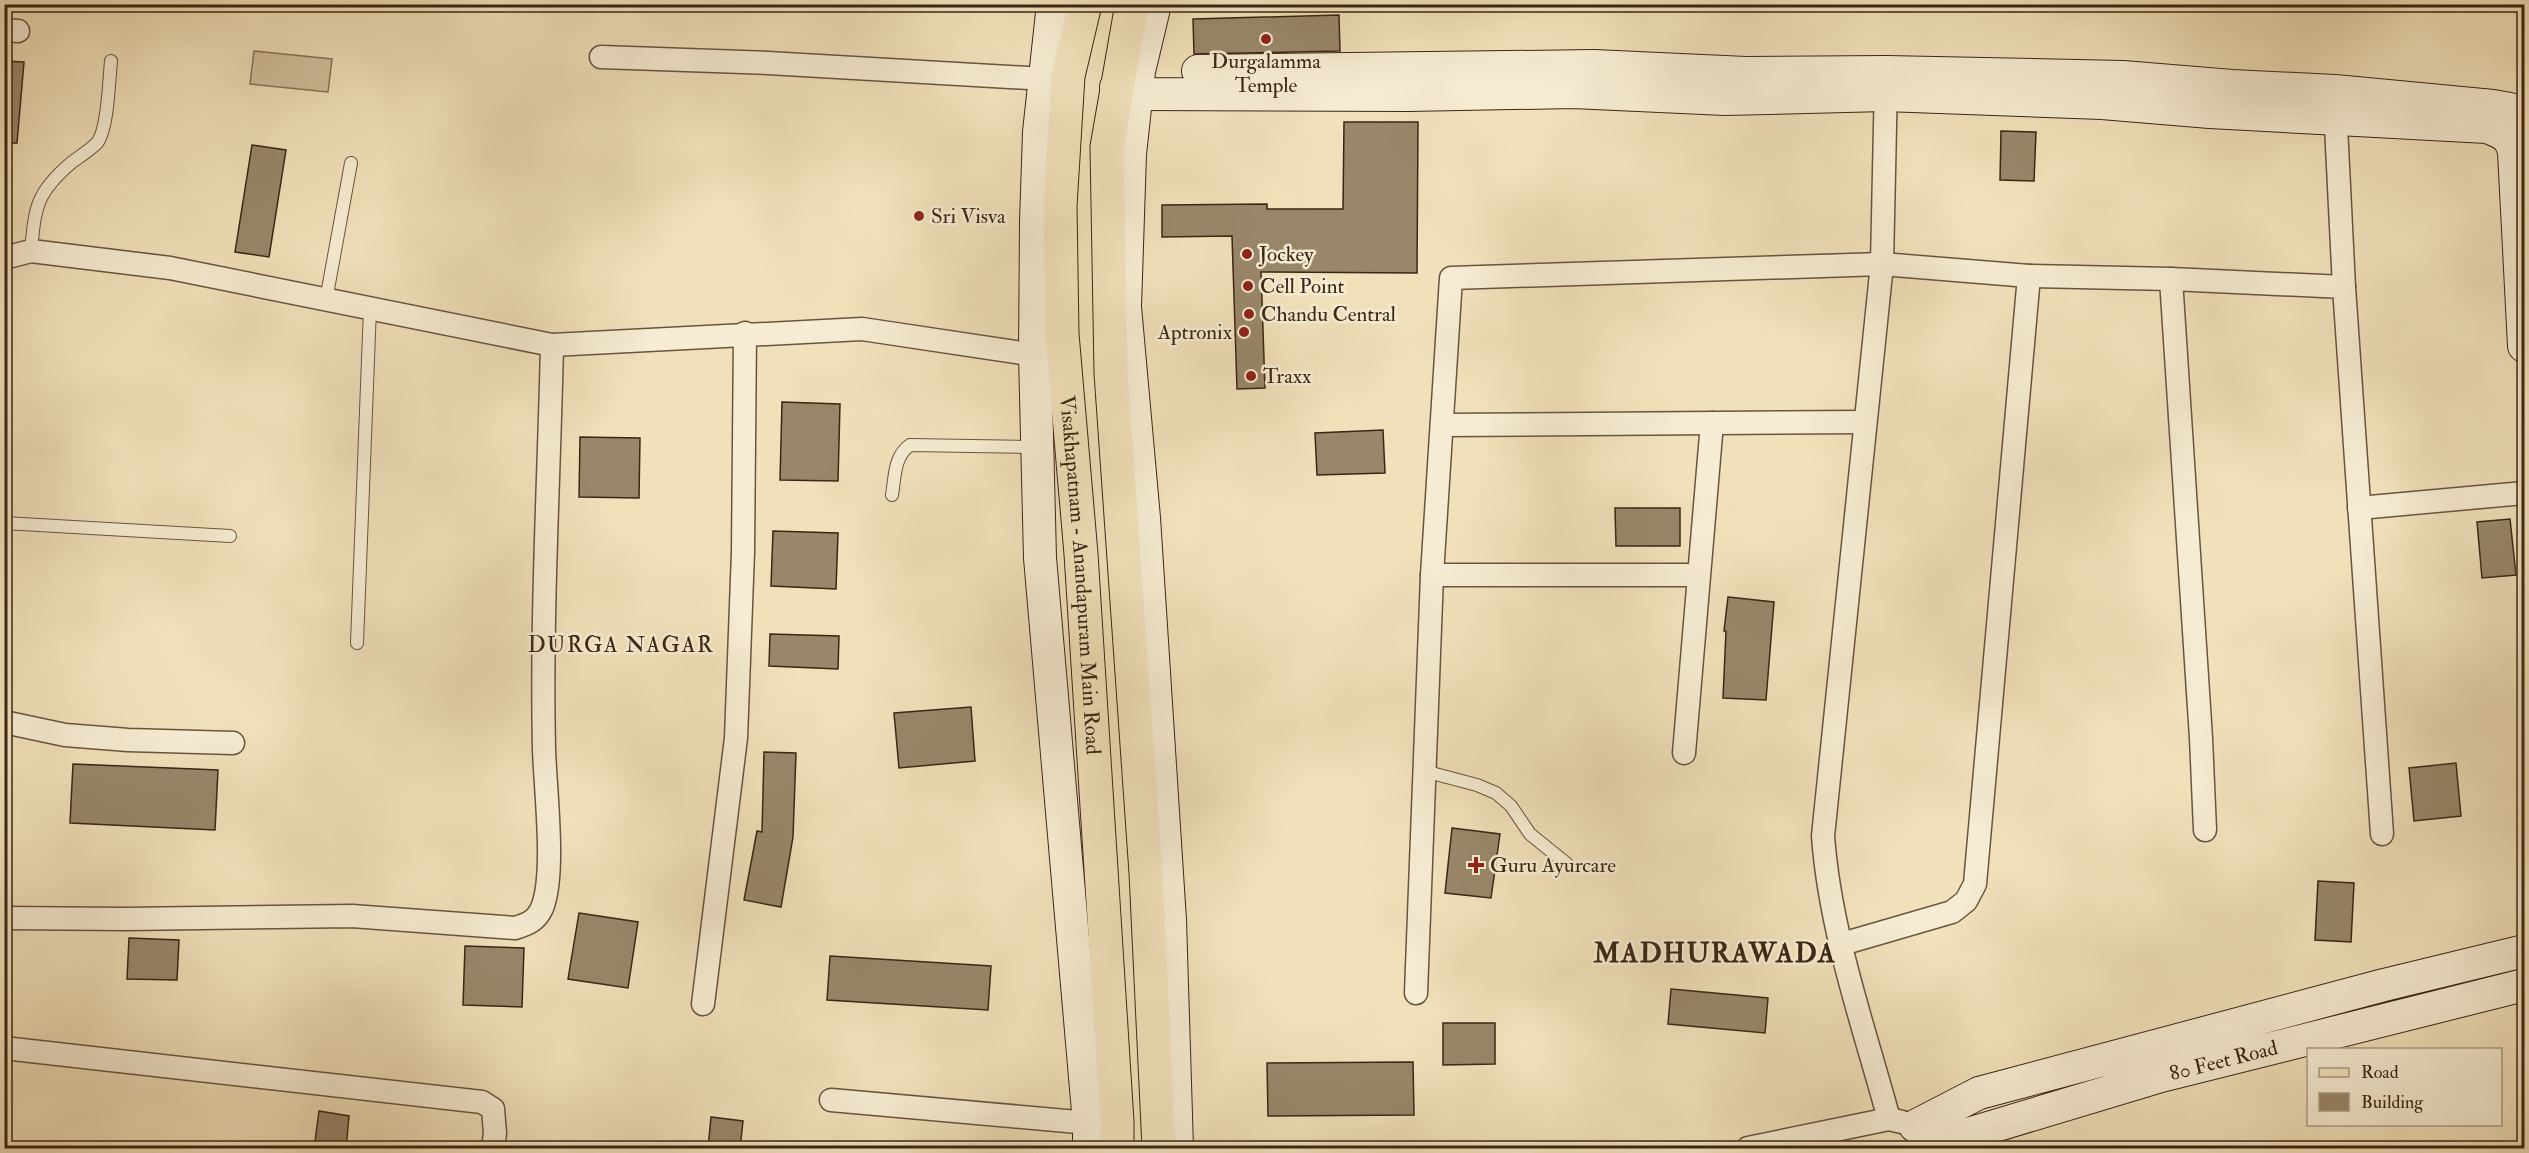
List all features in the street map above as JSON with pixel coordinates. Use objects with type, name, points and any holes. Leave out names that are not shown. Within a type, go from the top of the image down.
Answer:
[{"type":"main road","name":"Visakhapatnam - Anandapuram Main Road","points":[[1085,4],[1068,76],[1060,206],[1062,334],[1081,554],[1117,1149]]},
{"type":"main road","name":"Visakhapatnam - Anandapuram Main Road","points":[[1132,4],[1128,80],[1107,147],[1111,373],[1146,873],[1159,1149]]},
{"type":"street","points":[[831,1100],[1089,1136],[1040,558],[1035,355],[1036,211],[1039,132],[1053,4]]},
{"type":"street","points":[[1155,4],[1128,80],[1130,154],[1125,307],[1144,518],[1170,920],[1177,1149]]},
{"type":"street","points":[[601,57],[768,63],[1045,79]]},
{"type":"street","points":[[1128,80],[1594,66],[1746,73],[1886,84],[2123,77],[2232,86],[2487,127],[2506,135],[2511,141],[2514,152],[2524,346]]},
{"type":"street","points":[[1886,84],[1882,264],[1823,836],[1825,865],[1842,944],[1902,1122]]},
{"type":"street","points":[[2335,104],[2493,106],[2510,109],[2524,118]]},
{"type":"street","points":[[2335,104],[2344,287],[2382,834]]},
{"type":"street","points":[[4,258],[31,251],[170,268],[552,345],[745,333],[862,329],[1035,355]]},
{"type":"street","points":[[1416,993],[1432,575],[1451,278],[1882,264],[2029,276],[2171,279],[2344,287]]},
{"type":"street","points":[[1842,944],[1952,912],[1966,901],[1975,884],[2029,276]]},
{"type":"street","points":[[2171,279],[2205,830]]},
{"type":"street","points":[[703,1004],[736,738],[742,552],[745,333]]},
{"type":"street","points":[[4,918],[352,916],[515,928],[532,923],[542,907],[548,877],[544,749],[552,345]]},
{"type":"street","points":[[1442,425],[1865,422]]},
{"type":"street","points":[[1684,753],[1697,575],[1712,423]]},
{"type":"street","points":[[2359,508],[2524,492]]},
{"type":"street","points":[[1432,575],[1697,575]]},
{"type":"street","points":[[4,722],[65,735],[128,740],[233,742]]},
{"type":"street","points":[[1748,1149],[1902,1122],[1956,1131],[1979,1093],[2384,985],[2524,951]]},
{"type":"street","name":"80 Feet Road","points":[[1956,1131],[2161,1076],[2524,985]]},
{"type":"street","points":[[4,1048],[482,1102],[493,1109],[495,1133],[493,1149]]},
{"type":"lane","points":[[31,251],[34,213],[41,195],[56,176],[98,142],[103,126],[111,61]]},
{"type":"lane","points":[[326,300],[351,163]]},
{"type":"lane","points":[[357,643],[369,308]]},
{"type":"lane","points":[[892,495],[897,463],[902,451],[910,445],[1037,447]]},
{"type":"lane","points":[[4,523],[230,536]]},
{"type":"lane","points":[[1424,771],[1477,785],[1496,793],[1511,806],[1530,834],[1567,864]]},
{"type":"shaded area","points":[[254,51],[332,59],[328,92],[250,84]]},
{"type":"building","name":"Durgalamma Temple","points":[[1339,15],[1340,51],[1194,54],[1193,19]]},
{"type":"building","points":[[4,61],[24,62],[17,143],[4,143]]},
{"type":"building","points":[[1344,122],[1418,122],[1417,273],[1261,272],[1265,388],[1237,389],[1232,236],[1162,237],[1162,205],[1267,204],[1267,209],[1343,209]]},
{"type":"building","points":[[2001,131],[2036,132],[2034,181],[2000,180]]},
{"type":"building","points":[[252,145],[286,150],[269,257],[235,252]]},
{"type":"building","points":[[782,402],[840,404],[838,481],[780,480]]},
{"type":"building","points":[[1383,430],[1385,473],[1317,475],[1315,433]]},
{"type":"building","points":[[580,437],[640,438],[639,498],[579,497]]},
{"type":"building","points":[[1615,508],[1680,508],[1680,546],[1616,546]]},
{"type":"building","points":[[2510,519],[2516,575],[2482,578],[2477,522]]},
{"type":"building","points":[[773,531],[838,533],[836,589],[771,586]]},
{"type":"building","points":[[1728,597],[1774,602],[1766,700],[1723,698],[1726,631],[1724,631]]},
{"type":"building","points":[[770,634],[839,636],[838,669],[769,666]]},
{"type":"building","points":[[971,707],[975,761],[899,768],[894,713]]},
{"type":"building","points":[[764,752],[796,753],[793,837],[781,907],[744,900],[757,831],[762,832]]},
{"type":"building","points":[[2456,763],[2461,816],[2414,821],[2409,768]]},
{"type":"building","points":[[73,764],[218,770],[215,830],[70,823]]},
{"type":"building","points":[[1452,828],[1500,834],[1491,898],[1445,893]]},
{"type":"building","points":[[2318,881],[2354,883],[2351,942],[2315,940]]},
{"type":"building","points":[[579,913],[638,922],[628,988],[568,979]]},
{"type":"building","points":[[129,938],[179,940],[177,980],[127,979]]},
{"type":"building","points":[[465,946],[524,948],[522,1007],[463,1005]]},
{"type":"building","points":[[830,956],[991,966],[988,1010],[827,1000]]},
{"type":"building","points":[[1671,989],[1768,998],[1765,1033],[1668,1024]]},
{"type":"building","points":[[1443,1023],[1495,1023],[1495,1064],[1443,1065]]},
{"type":"building","points":[[1413,1062],[1414,1115],[1268,1116],[1267,1063]]},
{"type":"building","points":[[319,1111],[349,1116],[346,1149],[314,1149]]},
{"type":"building","points":[[711,1117],[743,1121],[740,1149],[708,1149]]},
{"type":"place","name":"Durgalamma Temple","points":[[1266,39]]},
{"type":"place","name":"Sri Visva","points":[[919,216]]},
{"type":"place","name":"Jockey","points":[[1247,254]]},
{"type":"place","name":"Cell Point","points":[[1248,286]]},
{"type":"place","name":"Chandu Central","points":[[1249,314]]},
{"type":"place","name":"Aptronix","points":[[1244,332]]},
{"type":"place","name":"Traxx","points":[[1251,376]]},
{"type":"place","name":"Guru Ayurcare","points":[[1476,865]]},
{"type":"district","name":"DURGA NAGAR","points":[[621,645]]},
{"type":"district","name":"MADHURAWADA","points":[[1715,953]]}]
